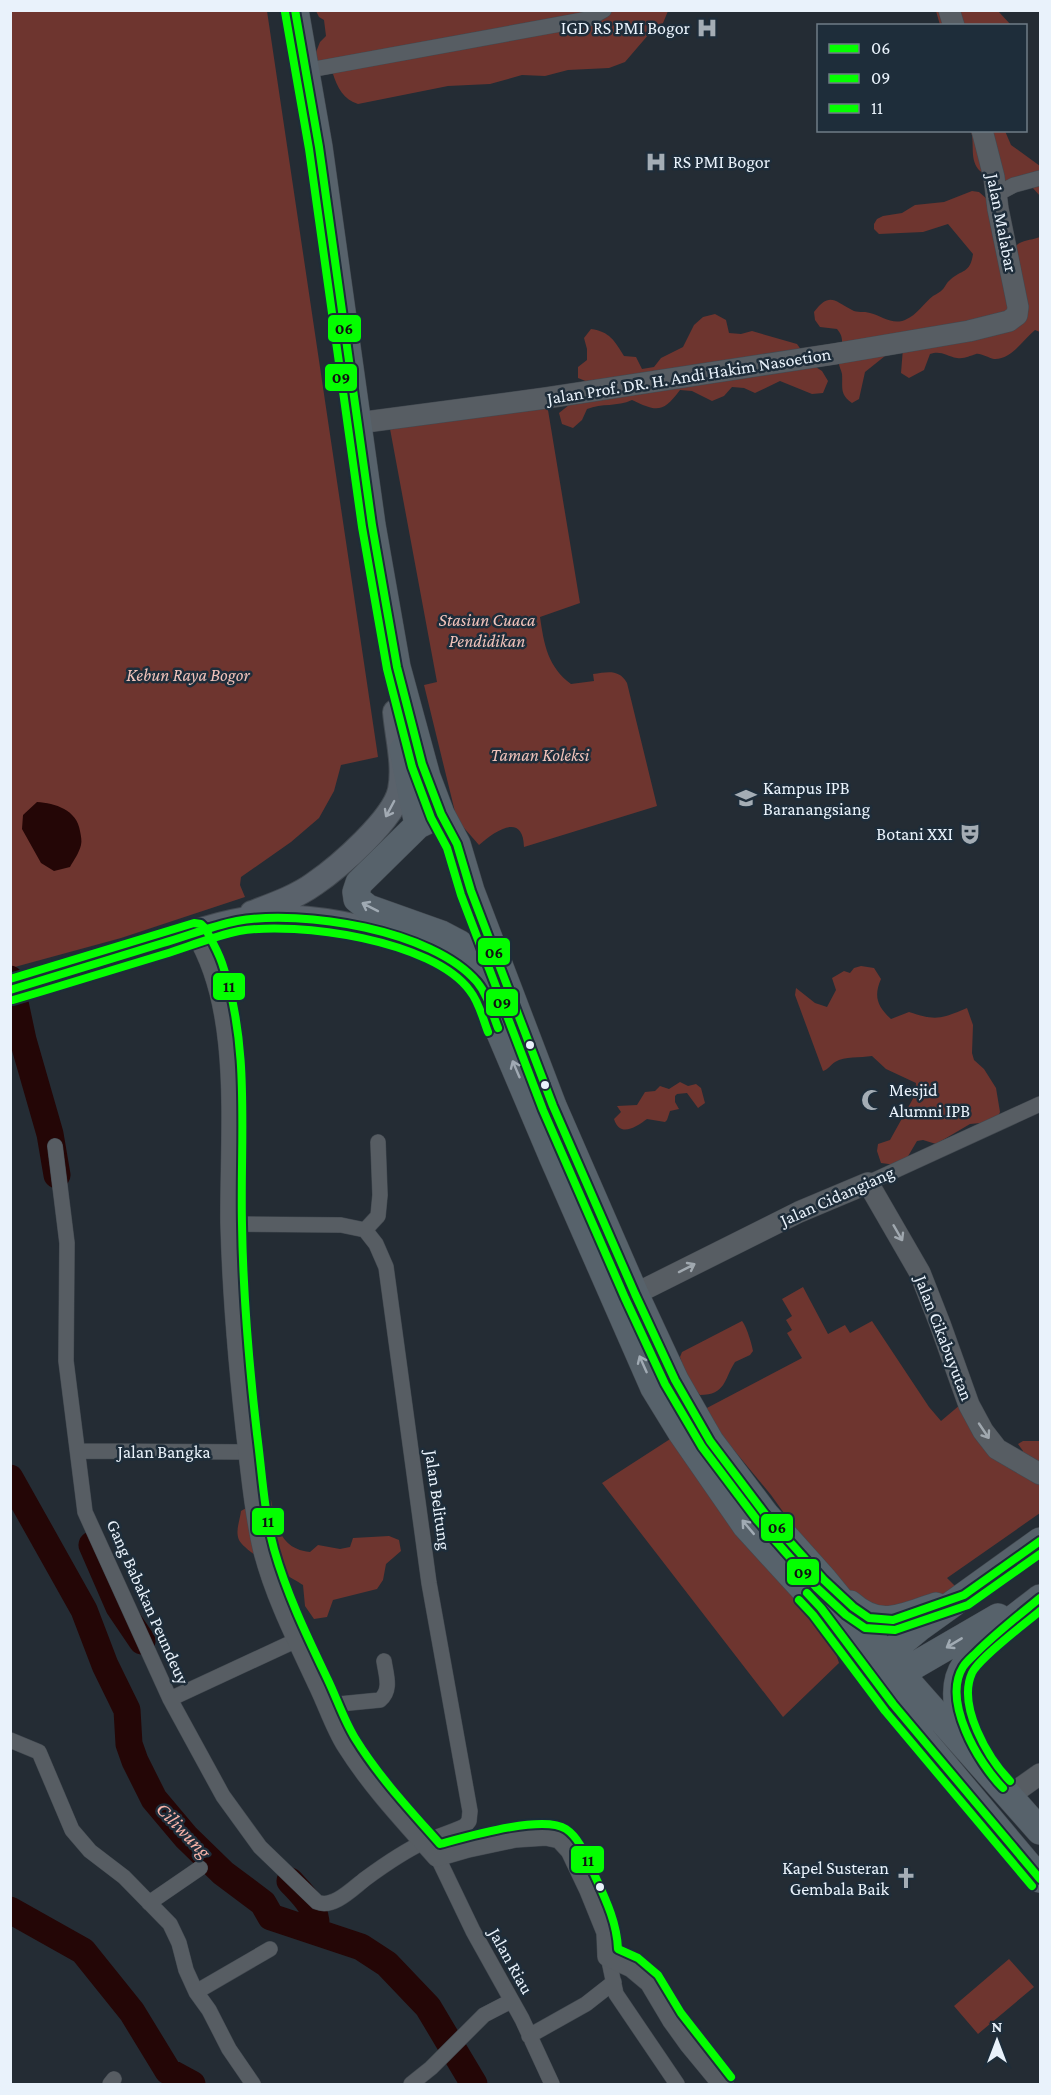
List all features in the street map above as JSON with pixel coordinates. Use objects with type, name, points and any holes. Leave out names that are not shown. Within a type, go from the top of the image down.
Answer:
[{"type":"highway","points":[[282,10],[383,662],[395,712],[429,819],[457,844],[484,924],[553,1106],[675,1380],[702,1447],[746,1526],[821,1608],[990,1775],[1041,1831]]},
{"type":"highway","points":[[295,10],[319,147],[372,525],[398,667],[422,764],[429,819]]},
{"type":"highway","points":[[395,712],[398,667]]},
{"type":"highway","points":[[429,819],[359,883],[356,892],[357,899],[368,908],[433,931],[460,944],[469,960],[654,1388],[702,1447],[824,1580],[869,1618],[892,1620],[964,1595]]},
{"type":"highway","points":[[884,1671],[919,1628],[1041,1541]]},
{"type":"highway","points":[[824,1580],[884,1671],[892,1704],[1041,1879]]},
{"type":"highway","points":[[884,1671],[1041,1591]]},
{"type":"highway","points":[[990,1775],[966,1733],[960,1716],[956,1695],[963,1667],[988,1641],[1041,1598]]},
{"type":"main road","points":[[10,990],[93,966],[237,918],[273,905],[313,885],[342,862],[384,820],[399,792],[395,712]]},
{"type":"main road","points":[[193,933],[255,918],[303,919],[373,930],[407,940],[446,956],[477,982]]},
{"type":"street","points":[[304,71],[588,19],[604,10]]},
{"type":"street","name":"Jalan Malabar","points":[[982,132],[997,194],[1018,308],[1017,315]]},
{"type":"street","points":[[997,194],[1014,185],[1041,178]]},
{"type":"street","name":"Jalan Prof. DR. H. Andi Hakim Nasoetion","points":[[358,423],[546,398],[834,354],[969,331],[1009,321],[1017,315]]},
{"type":"street","points":[[193,933],[205,948],[227,1028],[231,1104],[231,1224],[239,1361],[249,1452],[264,1549],[275,1587],[297,1640],[346,1743],[370,1777],[430,1849],[468,1846],[546,1834],[560,1838],[571,1850],[607,1932],[608,1956],[616,1994],[677,2085]]},
{"type":"street","name":"Jalan Cidangiang","points":[[635,1294],[799,1212],[1041,1104]]},
{"type":"street","points":[[231,1224],[341,1225],[365,1230],[378,1216],[380,1195],[378,1142]]},
{"type":"street","name":"Gang Babakan Peundeuy","points":[[55,1146],[68,1243],[66,1361],[85,1512],[170,1699],[223,1796],[235,1813],[260,1847],[317,1902],[330,1904],[394,1858],[430,1849]]},
{"type":"street","name":"Jalan Cikabuyutan","points":[[868,1183],[920,1273],[969,1405],[983,1431],[997,1449],[1041,1474]]},
{"type":"street","name":"Jalan Belitung","points":[[365,1230],[376,1244],[386,1267],[429,1583],[470,1810],[469,1821],[465,1826],[430,1849]]},
{"type":"street","name":"Jalan Bangka","points":[[78,1451],[249,1452]]},
{"type":"street","points":[[170,1699],[297,1640]]},
{"type":"street","points":[[329,1706],[380,1700],[385,1696],[388,1688],[384,1661]]},
{"type":"street","points":[[10,1740],[39,1752],[72,1830],[79,1840],[124,1877],[170,1924],[179,1943],[186,1971],[196,1992],[253,2085]]},
{"type":"street","points":[[1009,1796],[1041,1774]]},
{"type":"street","name":"Jalan Riau","points":[[430,1849],[522,2019],[552,2085]]},
{"type":"street","points":[[149,1903],[200,1868]]},
{"type":"street","points":[[196,1992],[270,1948]]},
{"type":"street","points":[[608,1956],[632,1967],[650,1982],[672,2019],[723,2085]]},
{"type":"street","points":[[529,2036],[586,2004],[614,1982]]},
{"type":"street","points":[[411,2085],[484,2015],[511,2001]]},
{"type":"green space","name":"Kebun Raya Bogor","points":[[10,11],[267,11],[378,757],[341,765],[334,791],[319,818],[291,842],[241,877],[240,885],[245,897],[121,938],[11,968]]},
{"type":"green space","points":[[316,11],[668,11],[663,23],[652,28],[625,62],[609,68],[568,70],[545,76],[522,75],[490,84],[448,86],[358,104],[345,96],[333,74],[326,71],[314,57],[320,42],[326,36],[324,20]]},
{"type":"green space","points":[[936,11],[998,11],[1010,24],[940,24]]},
{"type":"green space","points":[[971,132],[1005,132],[1011,145],[1040,166],[1040,196],[1032,187],[1015,189],[980,171],[973,157]]},
{"type":"green space","points":[[972,191],[979,192],[987,199],[1012,250],[1022,242],[1040,237],[1040,332],[1035,330],[1011,353],[1000,358],[994,359],[978,354],[960,358],[940,353],[930,354],[924,370],[909,378],[901,373],[903,348],[888,348],[885,356],[865,372],[859,399],[852,403],[842,390],[839,362],[842,337],[837,329],[820,327],[815,320],[814,312],[824,302],[832,300],[854,311],[870,313],[891,321],[905,320],[913,315],[950,280],[968,268],[973,254],[948,224],[923,232],[879,234],[874,229],[874,224],[883,216],[902,213],[915,205],[944,202]]},
{"type":"green space","points":[[715,314],[726,320],[729,333],[741,334],[752,331],[797,344],[811,364],[822,371],[828,381],[823,393],[812,394],[780,381],[755,393],[744,388],[732,387],[724,396],[712,401],[692,391],[680,390],[669,403],[659,408],[648,407],[632,400],[587,409],[582,420],[573,428],[562,424],[559,413],[569,405],[582,401],[588,382],[578,378],[578,367],[587,360],[584,338],[591,329],[603,332],[611,338],[624,356],[636,357],[642,369],[654,367],[661,358],[683,347],[694,325],[703,317]]},
{"type":"green space","points":[[546,398],[580,603],[540,617],[543,637],[552,663],[571,684],[594,681],[593,674],[608,672],[617,673],[627,683],[657,806],[524,847],[519,830],[513,827],[500,830],[479,845],[457,820],[424,685],[437,682],[388,418]]},
{"type":"green space","points":[[861,966],[874,968],[881,979],[877,991],[878,1001],[891,1019],[909,1012],[932,1018],[951,1015],[967,1008],[973,1025],[974,1060],[984,1069],[996,1088],[1000,1112],[997,1119],[991,1122],[970,1124],[936,1144],[923,1140],[917,1141],[907,1158],[896,1165],[881,1163],[877,1151],[878,1144],[890,1140],[915,1095],[916,1083],[886,1069],[872,1056],[839,1060],[823,1071],[795,995],[796,988],[815,1003],[827,1007],[836,990],[832,978],[844,971],[850,973],[854,968]]},
{"type":"green space","points":[[680,1082],[688,1086],[696,1084],[701,1088],[705,1103],[698,1108],[687,1093],[677,1094],[675,1102],[679,1109],[670,1111],[665,1122],[647,1119],[629,1129],[620,1128],[617,1125],[614,1119],[621,1112],[617,1106],[637,1105],[645,1092],[655,1091],[660,1086],[669,1089]]},
{"type":"green space","points":[[803,1287],[828,1334],[845,1325],[850,1333],[872,1321],[929,1407],[941,1421],[967,1399],[1018,1460],[1023,1451],[1018,1444],[1023,1441],[1040,1441],[1040,1513],[947,1578],[964,1595],[869,1618],[804,1541],[771,1495],[719,1432],[705,1409],[802,1358],[787,1333],[792,1330],[786,1320],[792,1316],[782,1299]]},
{"type":"green space","points":[[742,1321],[753,1351],[750,1355],[735,1362],[720,1389],[700,1395],[686,1377],[680,1357],[682,1352]]},
{"type":"green space","points":[[681,1432],[821,1608],[839,1663],[783,1717],[602,1483]]},
{"type":"green space","points":[[263,1498],[271,1500],[281,1534],[286,1541],[300,1550],[310,1552],[318,1545],[340,1549],[350,1547],[353,1538],[389,1536],[399,1540],[401,1551],[386,1564],[383,1580],[377,1589],[333,1600],[327,1617],[314,1619],[305,1606],[303,1585],[259,1558],[239,1540],[241,1511]]},
{"type":"green space","points":[[1009,1959],[1034,1987],[978,2034],[954,2006]]},
{"type":"shaded area","points":[[37,802],[58,806],[75,818],[81,845],[70,867],[54,871],[41,863],[22,829],[23,815]]},
{"type":"waterway","points":[[10,979],[23,1040],[50,1134],[57,1175]]},
{"type":"waterway","name":"Ciliwung","points":[[10,1478],[84,1610],[105,1665],[127,1710],[129,1744],[154,1799],[186,1837],[223,1873],[263,1903],[271,1917],[361,1947],[387,1964],[428,2007],[474,2084]]},
{"type":"waterway","points":[[92,1545],[119,1607],[142,1641]]},
{"type":"waterway","points":[[290,1881],[305,1897],[312,1909],[315,1915],[316,1930]]},
{"type":"waterway","name":"Ciliwung","points":[[10,1910],[83,1951],[132,2012],[168,2071],[192,2084]]},
{"type":"transit line","name":"06","points":[[295,10],[319,147],[372,525],[397,667],[422,764],[441,814],[457,844],[471,891],[553,1106],[675,1380],[710,1441],[765,1514],[824,1580],[853,1607],[869,1618],[893,1620],[964,1595],[1040,1541]]},
{"type":"transit line","name":"09","points":[[285,12],[309,149],[362,527],[387,669],[412,767],[431,818],[447,848],[461,895],[543,1110],[665,1384],[702,1447],[757,1520],[817,1588],[846,1615],[865,1628],[895,1630],[968,1605],[1040,1554]]},
{"type":"transit line","name":"06","points":[[10,990],[228,923],[264,918],[296,918],[330,921],[365,928],[399,937],[430,949],[457,964],[477,982],[487,998],[498,1028]]},
{"type":"transit line","name":"11","points":[[10,979],[194,923],[201,924],[205,928],[220,959],[231,995],[241,1060],[245,1303],[254,1408],[268,1521],[279,1566],[292,1600],[344,1717],[374,1766],[440,1844],[523,1825],[555,1825],[571,1833],[583,1850],[607,1903],[616,1930],[618,1949],[638,1958],[658,1975],[681,2013],[731,2077]]},
{"type":"transit line","name":"09","points":[[13,1000],[230,933],[264,929],[294,929],[362,938],[396,947],[426,959],[452,973],[470,991],[488,1032]]},
{"type":"transit line","name":"06","points":[[807,1593],[821,1608],[893,1704],[1040,1879]]},
{"type":"transit line","name":"06","points":[[1003,1788],[983,1763],[966,1731],[957,1697],[958,1681],[963,1667],[969,1660],[1040,1598]]},
{"type":"transit line","name":"09","points":[[799,1600],[813,1615],[885,1711],[1032,1886]]},
{"type":"transit line","name":"09","points":[[1010,1781],[993,1759],[977,1731],[972,1716],[968,1686],[972,1673],[984,1658],[1040,1611]]},
{"type":"place","name":"IGD RS PMI Bogor","points":[[707,28]]},
{"type":"place","name":"RS PMI Bogor","points":[[656,162]]},
{"type":"place","name":"Kampus IPB Baranangsiang","points":[[746,798]]},
{"type":"place","name":"Botani XXI","points":[[970,834]]},
{"type":"place","name":"Mesjid Alumni IPB","points":[[872,1100]]},
{"type":"place","name":"Kapel Susteran Gembala Baik","points":[[906,1878]]},
{"type":"park label","name":"Stasiun Cuaca Pendidikan","points":[[487,630]]},
{"type":"park label","name":"Taman Koleksi","points":[[540,755]]}]
